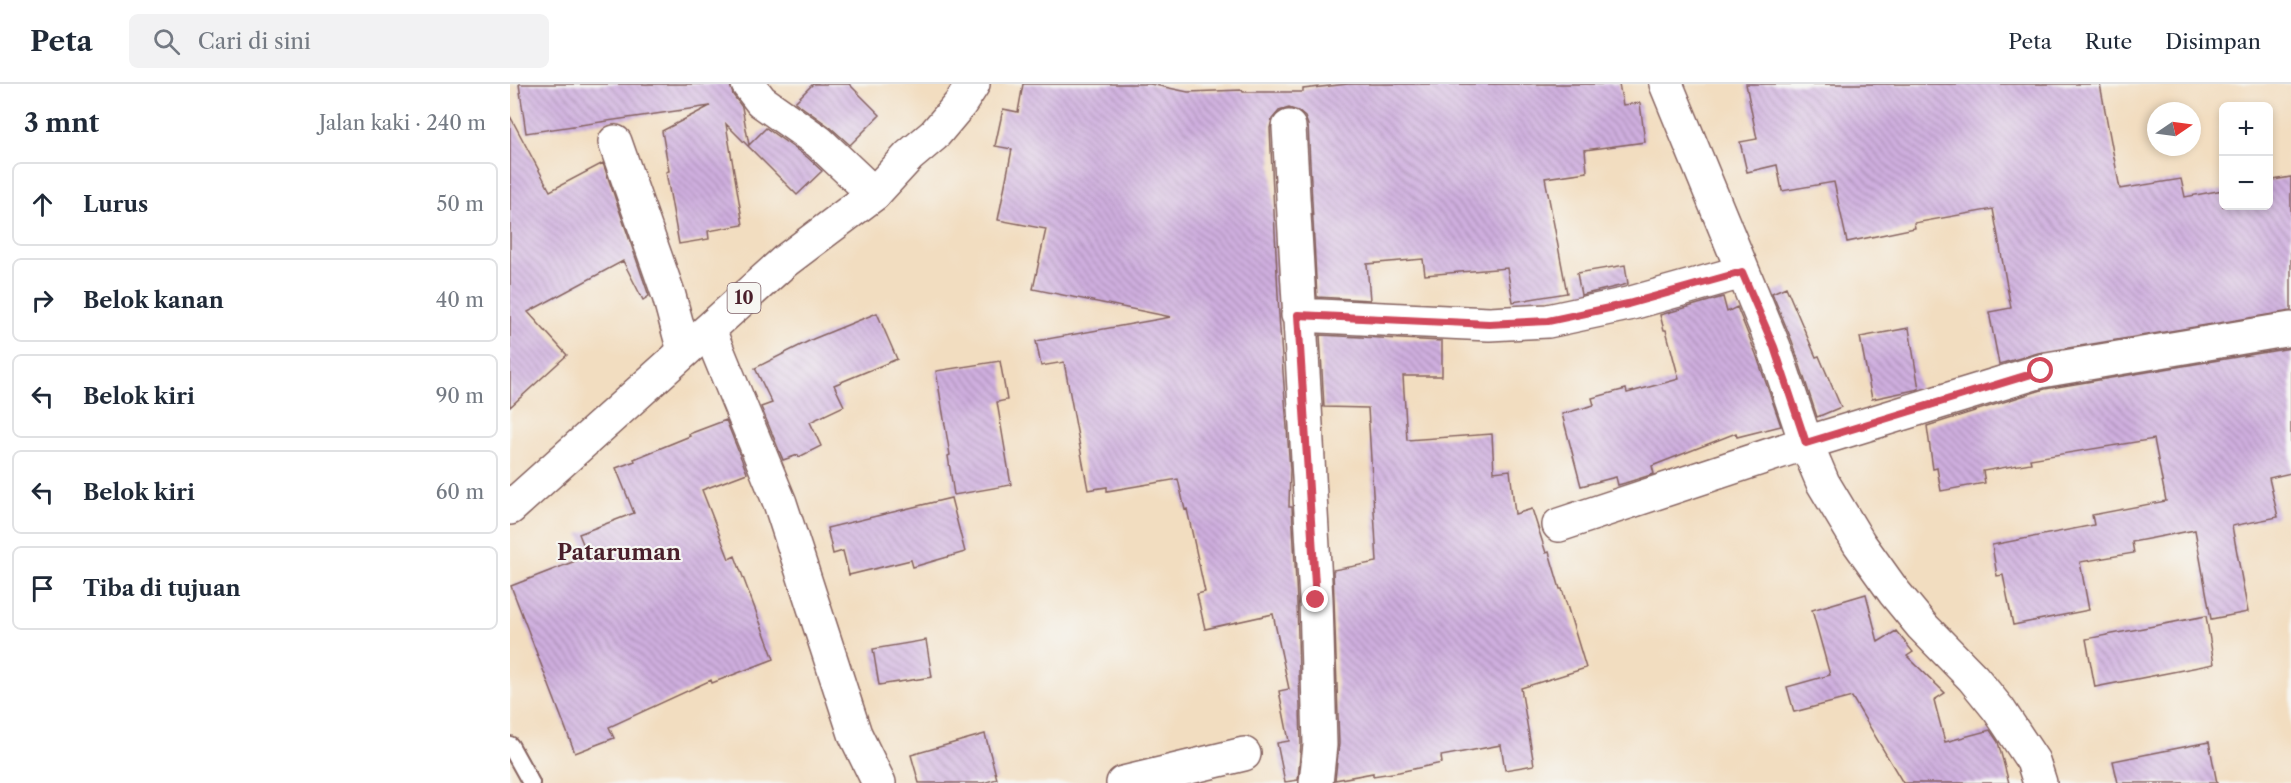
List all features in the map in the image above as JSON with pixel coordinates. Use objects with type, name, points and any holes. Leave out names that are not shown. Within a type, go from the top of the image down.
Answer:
[{"type":"main road","points":[[748,84],[761,101],[819,142],[874,194]]},
{"type":"main road","name":"10","points":[[510,508],[785,261],[874,194],[909,156],[934,135],[960,104],[973,84]]},
{"type":"main road","points":[[1666,84],[1774,347],[1806,443],[1823,483],[1859,543],[1894,592],[1922,626],[1973,678],[1999,710],[2033,761],[2040,783]]},
{"type":"main road","points":[[1288,127],[1316,600],[1320,746],[1316,783]]},
{"type":"main road","points":[[615,142],[669,296],[684,351]]},
{"type":"main road","points":[[1298,315],[1489,324],[1548,321],[1628,304],[1742,272]]},
{"type":"main road","points":[[1559,525],[1806,443],[2041,371],[2291,329]]},
{"type":"main road","points":[[709,330],[780,503],[855,734],[879,783]]},
{"type":"main road","points":[[1123,783],[1244,754]]},
{"type":"lane","points":[[510,745],[531,783]]},
{"type":"building","points":[[519,84],[730,84],[733,95],[742,107],[749,145],[766,128],[807,157],[822,171],[797,195],[726,124],[743,225],[708,231],[709,239],[679,244],[666,172],[669,171],[662,131],[710,106],[526,133]]},
{"type":"building","points":[[813,84],[849,84],[880,115],[850,145],[830,127],[795,102]]},
{"type":"building","points":[[1023,84],[1150,84],[1188,92],[1242,90],[1243,92],[1303,92],[1303,89],[1348,84],[1619,84],[1623,105],[1640,103],[1645,142],[1585,150],[1587,172],[1545,178],[1567,293],[1513,302],[1507,268],[1425,275],[1423,259],[1367,264],[1370,300],[1317,297],[1308,125],[1305,117],[1289,108],[1279,111],[1272,119],[1270,128],[1279,315],[1290,470],[1289,507],[1292,507],[1297,601],[1301,744],[1298,780],[1285,782],[1277,743],[1289,741],[1279,691],[1289,689],[1273,614],[1205,629],[1197,594],[1205,592],[1178,479],[1107,491],[1107,487],[1088,490],[1064,362],[1041,366],[1036,341],[1171,317],[1033,289],[1046,229],[998,220],[1012,149],[995,146],[1003,109],[1018,112]]},
{"type":"building","points":[[1746,84],[2100,84],[2120,189],[2181,179],[2185,197],[2219,191],[2219,210],[2273,210],[2273,180],[2291,177],[2291,311],[2038,353],[1999,364],[1989,312],[2011,308],[1993,209],[1914,223],[1915,228],[1847,242],[1834,182],[1782,191],[1777,165],[1747,172],[1740,142],[1757,139]]},
{"type":"building","points":[[510,116],[550,191],[603,163],[649,296],[643,300],[623,261],[528,312],[567,355],[510,407]]},
{"type":"building","points":[[1625,265],[1628,284],[1581,295],[1577,273]]},
{"type":"building","points":[[1786,287],[1816,357],[1819,356],[1841,407],[1817,417],[1792,341],[1772,293]]},
{"type":"building","points":[[1723,297],[1727,312],[1737,307],[1781,426],[1737,437],[1736,433],[1652,466],[1654,474],[1625,483],[1618,485],[1616,477],[1581,486],[1562,414],[1594,405],[1592,398],[1626,389],[1627,393],[1679,379],[1660,315]]},
{"type":"building","points":[[877,313],[897,359],[834,385],[844,406],[810,422],[821,446],[799,457],[798,455],[783,460],[761,407],[772,403],[755,368],[813,339]]},
{"type":"building","points":[[1909,328],[1919,389],[1872,399],[1860,337]]},
{"type":"building","points":[[1320,335],[1442,341],[1442,376],[1403,376],[1407,440],[1492,434],[1494,472],[1510,470],[1515,514],[1532,509],[1546,553],[1549,552],[1560,589],[1562,589],[1586,668],[1521,688],[1534,765],[1505,770],[1501,745],[1441,756],[1442,763],[1399,772],[1373,776],[1373,773],[1335,780],[1339,744],[1333,570],[1377,562],[1368,408],[1324,407]]},
{"type":"building","points":[[2291,348],[2291,473],[2269,478],[2278,517],[2232,526],[2248,612],[2211,619],[2195,530],[2132,542],[2134,553],[2080,562],[2089,610],[2013,625],[2003,575],[1997,576],[1992,545],[2094,525],[2092,515],[2166,501],[2154,439],[2030,459],[2031,463],[1983,471],[1985,483],[1941,491],[1937,468],[1933,469],[1927,426],[2045,389]]},
{"type":"building","points":[[1000,361],[1007,400],[997,402],[1011,485],[954,495],[936,371]]},
{"type":"building","points":[[726,420],[747,473],[702,490],[729,559],[735,556],[774,659],[712,683],[711,680],[609,727],[614,738],[575,753],[511,586],[588,556],[579,534],[634,513],[616,468],[690,436],[689,434]]},
{"type":"building","points":[[951,498],[965,552],[913,567],[911,560],[849,575],[843,551],[833,554],[827,528]]},
{"type":"building","points":[[1866,594],[1878,642],[1896,631],[1913,652],[1907,656],[1945,693],[1934,700],[1945,742],[1990,730],[1998,742],[2009,783],[1903,783],[1852,697],[1794,712],[1787,687],[1830,675],[1812,610]]},
{"type":"building","points":[[2206,616],[2214,664],[2095,687],[2086,639]]},
{"type":"building","points":[[926,640],[932,677],[879,685],[873,649]]},
{"type":"building","points":[[985,734],[997,779],[983,783],[919,783],[911,755]]},
{"type":"building","points":[[2209,742],[2217,783],[2118,783],[2113,761]]},
{"type":"district","name":"Pataruman","points":[[619,552]]},
{"type":"route","points":[[1316,600],[1298,315],[1489,324],[1548,321],[1628,304],[1742,272],[1774,347],[1806,443],[2041,371]]}]
